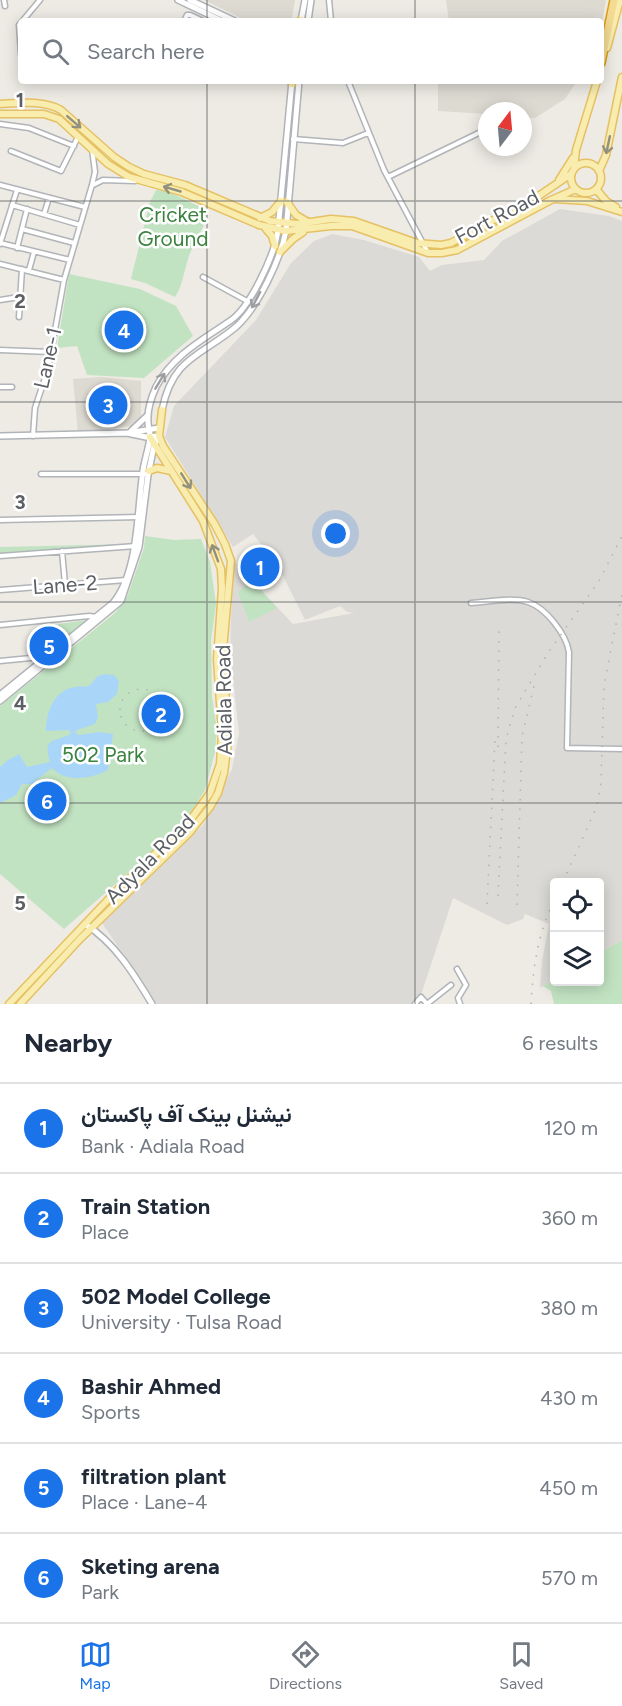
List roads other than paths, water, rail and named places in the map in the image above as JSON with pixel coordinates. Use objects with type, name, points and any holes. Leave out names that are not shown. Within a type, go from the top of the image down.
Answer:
[{"type":"highway","points":[[604,48],[614,0]]},
{"type":"main road","points":[[178,0],[216,18]]},
{"type":"main road","points":[[190,0],[229,18]]},
{"type":"main road","points":[[303,18],[305,0]]},
{"type":"main road","points":[[304,18],[311,0]]},
{"type":"main road","points":[[604,58],[620,0]]},
{"type":"main road","points":[[599,171],[606,155],[622,77]]},
{"type":"main road","points":[[280,252],[292,84]]},
{"type":"main road","points":[[259,221],[284,201],[299,84]]},
{"type":"main road","points":[[572,171],[582,163],[592,164],[599,171],[601,179],[596,189],[588,193],[576,189],[571,182],[572,171],[576,150],[596,84]]},
{"type":"main road","points":[[0,104],[53,106],[129,168],[185,185],[259,221],[268,231],[275,246]]},
{"type":"main road","points":[[0,114],[51,115],[59,119],[118,171],[142,182],[182,192],[259,221]]},
{"type":"main road","points":[[551,188],[566,170],[576,150]]},
{"type":"main road","name":"Fort Road","points":[[259,221],[282,231],[331,219],[354,221],[424,245],[451,243],[551,188],[572,171]]},
{"type":"main road","name":"Fort Road","points":[[259,221],[309,226],[352,226],[428,253],[442,253],[457,250],[576,189]]},
{"type":"main road","points":[[596,189],[606,201],[622,211]]},
{"type":"main road","points":[[552,200],[587,201],[622,211]]},
{"type":"main road","points":[[162,410],[172,379],[204,348],[247,316],[280,252],[309,226],[284,201]]},
{"type":"main road","points":[[0,701],[115,601],[127,580],[137,547],[147,473],[150,433],[148,415],[157,386],[179,357],[231,320],[247,301],[267,266],[282,231]]},
{"type":"main road","name":"Adiala Road","points":[[20,1004],[88,926],[190,832],[210,807],[218,793],[224,773],[228,742],[222,660],[231,561],[214,523],[163,446],[159,436],[162,410]]},
{"type":"main road","points":[[128,434],[148,415]]},
{"type":"main road","points":[[150,433],[159,428]]},
{"type":"main road","points":[[150,433],[154,446],[171,472]]},
{"type":"main road","points":[[0,436],[150,433],[159,436],[147,473]]},
{"type":"main road","points":[[147,473],[157,468],[171,472]]},
{"type":"main road","name":"Adyala Road","points":[[9,1004],[88,926],[145,862],[189,822],[210,793],[216,777],[221,751],[217,659],[221,569],[203,522],[171,472]]},
{"type":"main road","points":[[0,695],[46,661]]},
{"type":"main road","points":[[88,926],[126,963],[152,1004]]},
{"type":"street","points":[[4,0],[5,6]]},
{"type":"street","points":[[25,18],[40,0]]},
{"type":"street","points":[[330,0],[331,18]]},
{"type":"street","points":[[349,84],[388,177],[428,253]]},
{"type":"street","points":[[0,124],[29,128],[74,146]]},
{"type":"street","points":[[293,139],[343,143],[368,133]]},
{"type":"street","points":[[388,177],[478,133]]},
{"type":"street","points":[[11,152],[62,171],[78,137]]},
{"type":"street","name":"Lane-1","points":[[33,436],[35,408],[48,369],[64,280],[95,172],[92,148]]},
{"type":"street","points":[[92,185],[103,180],[142,182]]},
{"type":"street","points":[[0,185],[85,207]]},
{"type":"street","points":[[17,189],[1,234],[0,244],[70,260]]},
{"type":"street","points":[[44,214],[49,198]]},
{"type":"street","points":[[12,205],[80,225]]},
{"type":"street","points":[[17,248],[27,209]]},
{"type":"street","points":[[22,229],[74,243]]},
{"type":"street","points":[[29,270],[34,252]]},
{"type":"street","points":[[0,264],[64,280]]},
{"type":"street","points":[[19,317],[22,269]]},
{"type":"street","points":[[203,278],[247,301]]},
{"type":"street","points":[[0,300],[19,297]]},
{"type":"street","points":[[0,350],[51,352]]},
{"type":"street","points":[[0,387],[12,387]]},
{"type":"street","points":[[41,474],[147,473]]},
{"type":"street","points":[[0,520],[141,517]]},
{"type":"street","points":[[0,556],[137,547]]},
{"type":"street","points":[[62,551],[65,584]]},
{"type":"street","name":"Lane-2","points":[[0,590],[127,580]]},
{"type":"street","points":[[471,603],[529,602],[552,618],[568,645],[569,652],[567,748],[622,749]]},
{"type":"street","points":[[0,625],[89,616],[98,618]]},
{"type":"street","points":[[0,661],[41,657],[46,661]]},
{"type":"street","points":[[457,969],[466,985],[458,998],[460,1004]]},
{"type":"street","points":[[415,1004],[421,997],[427,1004],[451,984]]},
{"type":"water","points":[[114,675],[119,681],[117,694],[108,702],[96,704],[98,717],[95,724],[77,730],[75,733],[79,735],[99,732],[113,734],[108,770],[94,776],[71,778],[57,773],[52,768],[35,781],[35,784],[22,784],[16,795],[0,803],[0,767],[19,754],[27,767],[50,762],[49,744],[71,734],[69,730],[46,731],[53,703],[62,692],[89,686],[98,676]]},
{"type":"railway","points":[[498,896],[506,739],[515,708],[548,653],[599,581],[622,536]]},
{"type":"railway","points":[[565,878],[597,806],[601,782],[604,685],[622,594]]},
{"type":"railway","points":[[498,747],[499,624]]},
{"type":"railway","points":[[517,905],[522,736],[535,682]]},
{"type":"railway","points":[[141,689],[156,695],[162,710],[156,725],[141,731],[126,725],[120,710],[126,695],[141,689]]},
{"type":"railway","points":[[487,904],[495,739]]},
{"type":"railway","points":[[531,1004],[537,951],[550,910]]},
{"type":"place","name":"Bashir Ahmed","points":[[124,330]]},
{"type":"place","name":"502 Model College","points":[[108,405]]},
{"type":"place","name":"نیشنل بینک آف پاکستان","points":[[260,567]]},
{"type":"place","name":"filtration plant","points":[[49,646]]},
{"type":"place","name":"Train Station","points":[[161,714]]},
{"type":"place","name":"Sketing arena","points":[[47,801]]},
{"type":"park label","name":"Cricket Ground","points":[[173,227]]},
{"type":"park label","name":"502 Park","points":[[103,755]]}]
